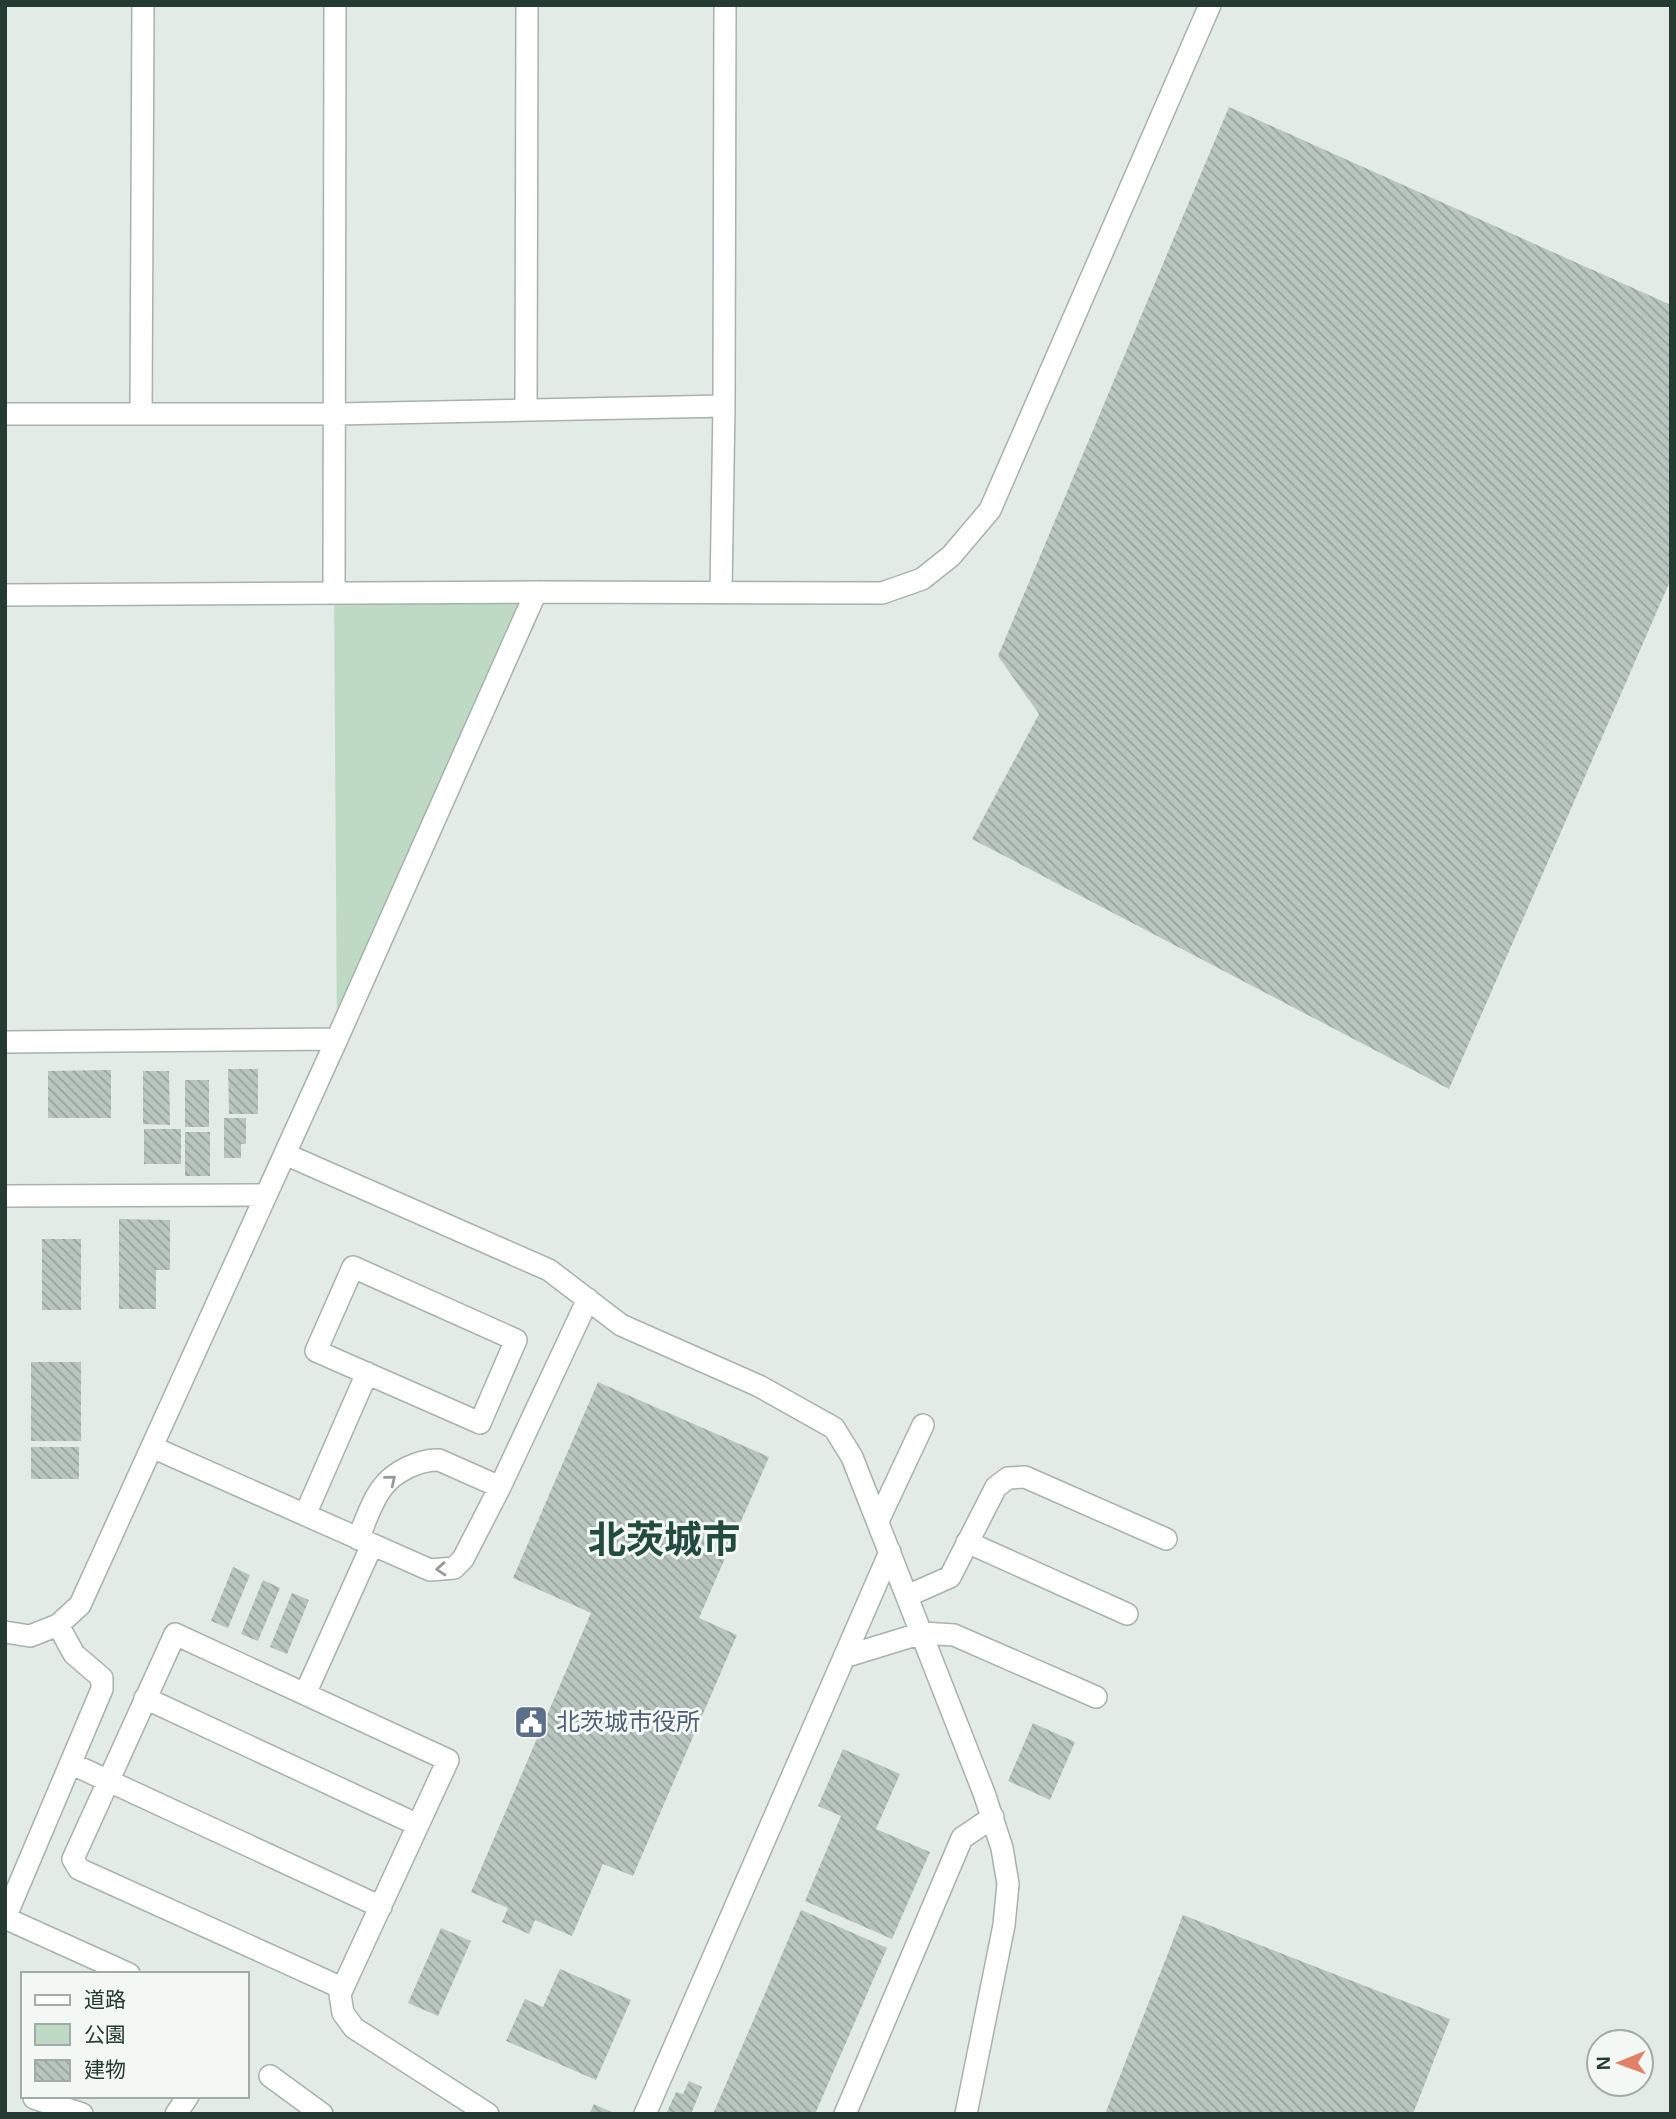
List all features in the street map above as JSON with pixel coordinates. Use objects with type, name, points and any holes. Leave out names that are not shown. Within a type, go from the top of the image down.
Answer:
[{"type":"street","points":[[141,413],[143,5]]},
{"type":"street","points":[[334,593],[335,5]]},
{"type":"street","points":[[526,409],[527,5]]},
{"type":"street","points":[[721,592],[725,5]]},
{"type":"street","points":[[5,595],[882,593],[922,579],[951,556],[990,510],[1210,5]]},
{"type":"street","points":[[5,414],[336,414],[724,406]]},
{"type":"street","points":[[5,1632],[30,1636],[58,1625],[80,1605],[536,592]]},
{"type":"street","points":[[5,1042],[337,1038]]},
{"type":"street","points":[[285,1154],[549,1270],[621,1325],[758,1386],[834,1428],[852,1457],[878,1521],[993,1817],[1002,1848],[1008,1884],[1004,1925],[966,2114]]},
{"type":"street","points":[[5,1196],[266,1195]]},
{"type":"street","points":[[353,1268],[516,1340],[480,1423],[368,1373],[316,1351],[353,1268]]},
{"type":"street","points":[[152,1447],[430,1570],[454,1568],[463,1559],[500,1487],[588,1299]]},
{"type":"street","points":[[305,1515],[368,1373]]},
{"type":"street","points":[[878,1521],[923,1425]]},
{"type":"street","points":[[305,1694],[365,1542],[382,1488],[404,1470],[429,1459],[439,1460],[500,1487]]},
{"type":"street","points":[[906,1596],[950,1577],[996,1487],[1008,1478],[1025,1477],[1166,1538]]},
{"type":"street","points":[[967,1542],[1126,1614]]},
{"type":"street","points":[[645,2114],[890,1552]]},
{"type":"street","points":[[58,1625],[74,1654],[102,1678],[102,1689],[5,1918],[125,1972]]},
{"type":"street","points":[[844,1657],[922,1633],[954,1635],[1096,1697]]},
{"type":"street","points":[[342,1988],[79,1869],[73,1859],[175,1634],[448,1760],[340,1994],[343,2013],[354,2028],[488,2114]]},
{"type":"street","points":[[145,1698],[418,1825]]},
{"type":"street","points":[[72,1764],[380,1907]]},
{"type":"street","points":[[845,2114],[962,1838],[993,1817]]},
{"type":"street","points":[[270,2076],[322,2114]]},
{"type":"street","points":[[33,2098],[82,2114]]},
{"type":"street","points":[[176,2114],[187,2098]]},
{"type":"green space","points":[[536,592],[337,1039],[334,593]]},
{"type":"building","points":[[1229,107],[1671,305],[1671,579],[1449,1089],[972,839],[1039,714],[998,656]]},
{"type":"building","points":[[228,1069],[258,1069],[258,1114],[229,1114]]},
{"type":"building","points":[[111,1070],[111,1118],[48,1118],[48,1071]]},
{"type":"building","points":[[143,1071],[169,1071],[170,1125],[143,1124]]},
{"type":"building","points":[[185,1080],[209,1080],[209,1127],[185,1127]]},
{"type":"building","points":[[224,1118],[246,1118],[246,1144],[241,1144],[241,1158],[224,1158]]},
{"type":"building","points":[[144,1129],[181,1129],[181,1164],[144,1164]]},
{"type":"building","points":[[185,1132],[210,1132],[210,1176],[185,1176]]},
{"type":"building","points":[[119,1219],[170,1220],[170,1270],[156,1270],[156,1309],[119,1309]]},
{"type":"building","points":[[42,1239],[81,1239],[81,1310],[42,1310]]},
{"type":"building","points":[[31,1362],[81,1362],[81,1441],[31,1441]]},
{"type":"building","points":[[598,1382],[769,1457],[699,1618],[737,1635],[633,1876],[603,1864],[572,1936],[535,1920],[529,1934],[502,1922],[508,1908],[471,1892],[591,1613],[513,1578]]},
{"type":"building","points":[[31,1447],[79,1447],[79,1479],[31,1479]]},
{"type":"building","points":[[233,1567],[250,1575],[228,1628],[211,1621]]},
{"type":"building","points":[[263,1580],[280,1588],[258,1641],[241,1634]]},
{"type":"building","points":[[292,1593],[309,1600],[287,1654],[270,1647]]},
{"type":"building","points":[[1033,1723],[1075,1742],[1050,1800],[1008,1781]]},
{"type":"building","points":[[843,1749],[900,1774],[876,1829],[930,1852],[892,1939],[805,1901],[841,1816],[818,1806]]},
{"type":"building","points":[[801,1910],[887,1948],[815,2114],[713,2114]]},
{"type":"building","points":[[1183,1915],[1450,2019],[1413,2114],[1105,2114]]},
{"type":"building","points":[[441,1928],[471,1941],[438,2016],[408,2003]]},
{"type":"building","points":[[560,1969],[631,2000],[596,2080],[506,2041],[525,1999],[543,2007]]},
{"type":"building","points":[[689,2081],[702,2087],[691,2114],[666,2114],[676,2092],[683,2094]]},
{"type":"building","points":[[594,2104],[616,2114],[589,2114]]},
{"type":"place","name":"北茨城市役所","points":[[531,1722]]},
{"type":"district","name":"北茨城市","points":[[664,1540]]}]
